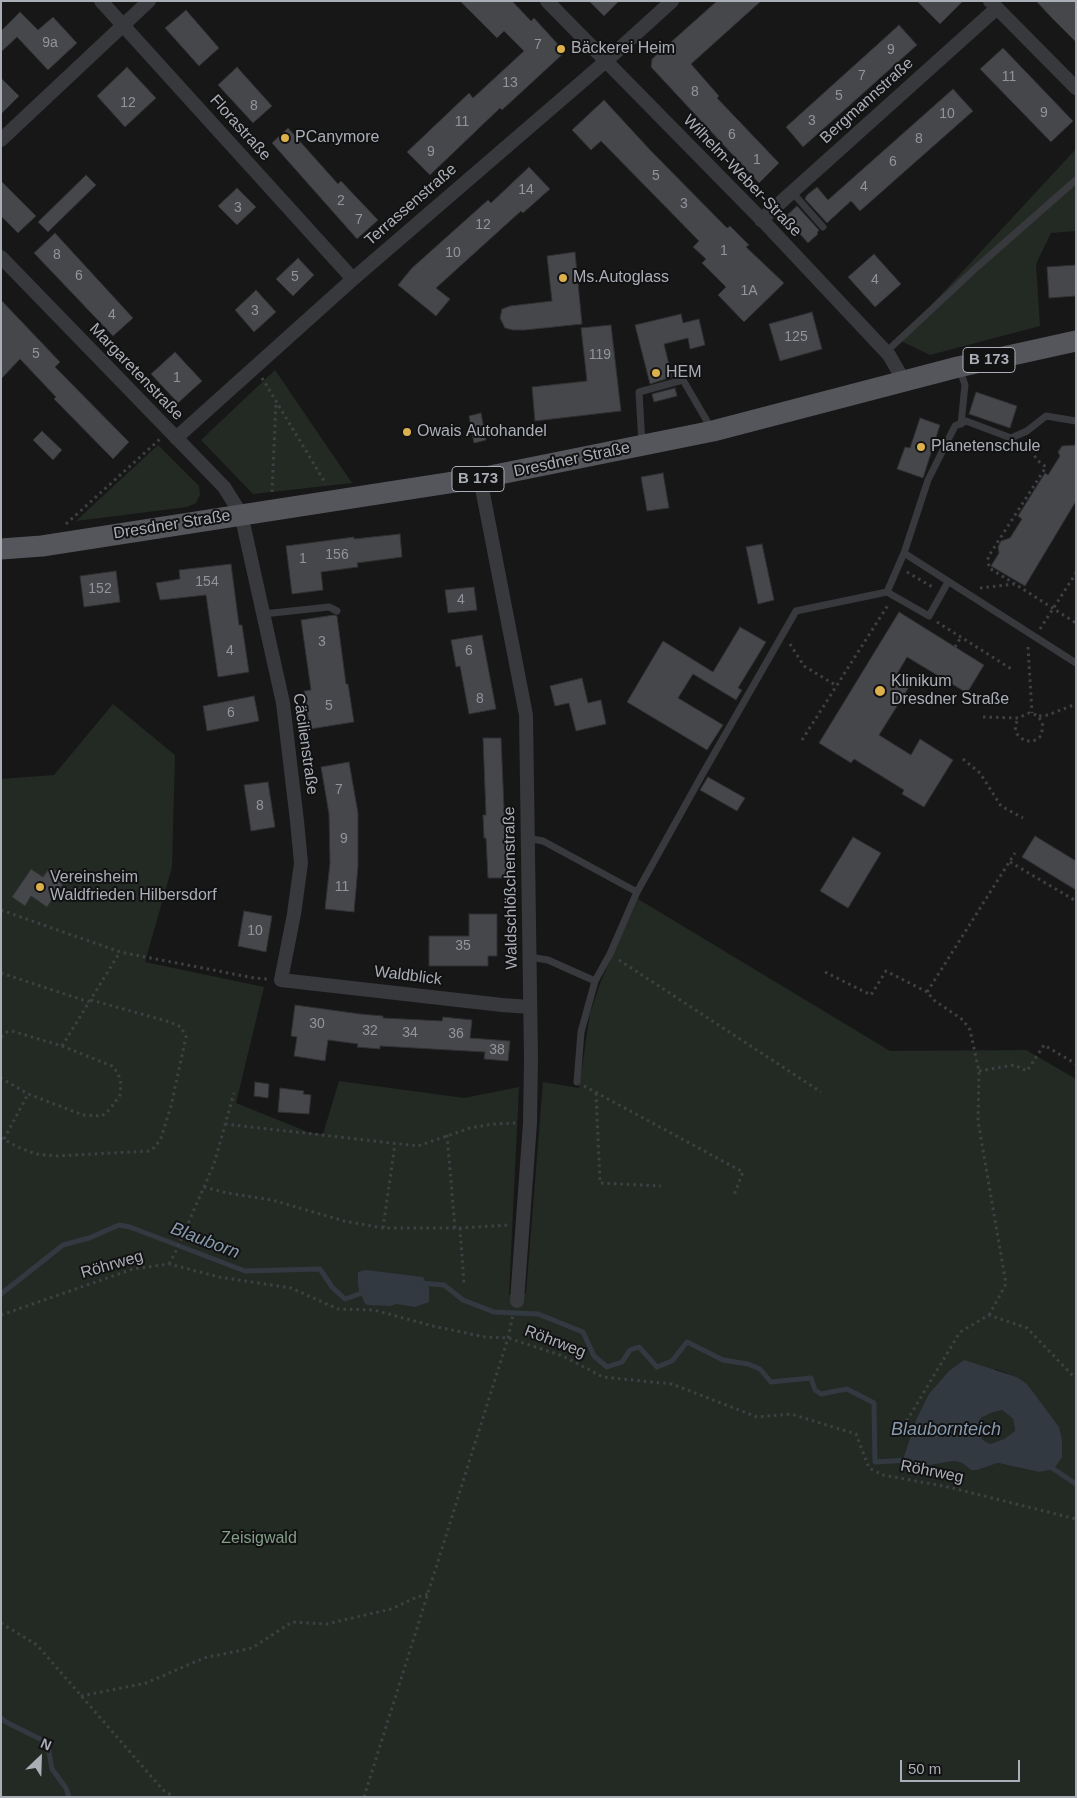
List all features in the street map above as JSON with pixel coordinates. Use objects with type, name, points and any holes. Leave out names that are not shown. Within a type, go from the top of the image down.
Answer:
[{"type":"main road","name":"Dresdner Straße","points":[[1,549],[42,546],[480,478],[713,431],[958,367],[1076,341]]},
{"type":"street","name":"Florastraße","points":[[101,1],[353,279]]},
{"type":"street","points":[[1,140],[149,1]]},
{"type":"street","name":"Wilhelm-Weber-Straße","points":[[547,1],[761,220],[886,352],[904,381]]},
{"type":"street","name":"Terrassenstraße","points":[[172,435],[255,367],[353,279],[606,61],[672,1]]},
{"type":"street","points":[[993,5],[1076,88]]},
{"type":"street","name":"Bergmannstraße","points":[[761,220],[993,5]]},
{"type":"street","name":"Margaretenstraße","points":[[1,257],[224,487],[241,514]]},
{"type":"street","name":"Waldschlößchenstraße","points":[[480,478],[526,715],[530,1123],[517,1301]]},
{"type":"street","name":"Cäcilienstraße","points":[[241,514],[283,703],[301,863],[294,914],[281,980]]},
{"type":"street","name":"Waldblick","points":[[281,980],[530,1007]]},
{"type":"lane","points":[[886,352],[977,267],[1076,180]]},
{"type":"lane","points":[[792,192],[824,227]]},
{"type":"lane","points":[[958,367],[965,385],[961,424]]},
{"type":"lane","points":[[642,445],[639,392],[683,380],[713,431]]},
{"type":"lane","points":[[890,594],[928,480],[955,426],[966,421],[1011,438],[1046,416],[1076,421]]},
{"type":"lane","points":[[904,553],[1076,663]]},
{"type":"lane","points":[[578,1082],[581,1032],[595,981],[610,954],[637,892],[796,611],[890,594],[928,616],[948,582]]},
{"type":"lane","points":[[263,614],[329,607],[337,611]]},
{"type":"lane","points":[[527,838],[543,841],[637,892]]},
{"type":"lane","points":[[529,956],[548,960],[595,981]]},
{"type":"path","points":[[255,367],[336,500]]},
{"type":"path","points":[[271,510],[276,402]]},
{"type":"path","points":[[1021,433],[1037,460],[1046,467],[988,557],[989,568],[1076,623]]},
{"type":"path","points":[[63,527],[172,435]]},
{"type":"path","points":[[1035,637],[1076,573]]},
{"type":"path","points":[[962,591],[988,586],[1015,584]]},
{"type":"path","points":[[802,740],[837,686],[890,594]]},
{"type":"path","points":[[928,616],[1013,670]]},
{"type":"path","points":[[784,634],[804,666],[837,686]]},
{"type":"path","points":[[955,647],[961,637]]},
{"type":"path","points":[[1028,647],[1032,713]]},
{"type":"path","points":[[983,716],[1018,718],[1032,713],[1038,716],[1048,715],[1076,704]]},
{"type":"path","points":[[1018,718],[1015,727],[1017,734],[1025,741],[1031,741],[1036,740],[1042,733],[1043,726],[1038,716]]},
{"type":"path","points":[[963,759],[980,773],[1001,806],[1023,818]]},
{"type":"path","points":[[927,992],[1015,853]]},
{"type":"path","points":[[1010,862],[1076,902]]},
{"type":"path","points":[[1,910],[120,952],[254,978],[281,980]]},
{"type":"path","points":[[62,1046],[120,952]]},
{"type":"path","points":[[610,954],[820,1092]]},
{"type":"path","points":[[825,972],[871,995],[886,971],[927,992],[935,1001],[963,1020],[970,1030],[979,1071],[978,1121],[1006,1284],[989,1315],[960,1332],[900,1432]]},
{"type":"path","points":[[1,973],[90,1001],[170,1022],[181,1028],[186,1036],[171,1106],[161,1138],[155,1147],[149,1151],[57,1156],[36,1154],[20,1148],[2,1139],[28,1094]]},
{"type":"path","points":[[1,1037],[7,1032],[12,1031],[62,1046],[112,1066],[118,1074],[121,1084],[120,1095],[110,1109],[102,1116],[83,1115],[28,1094],[1,1078]]},
{"type":"path","points":[[979,1071],[1014,1065],[1028,1071],[1044,1045],[1076,1064]]},
{"type":"path","points":[[578,1082],[743,1172],[734,1195]]},
{"type":"path","points":[[169,1264],[214,1164],[234,1093]]},
{"type":"path","points":[[596,1093],[600,1183],[661,1186]]},
{"type":"path","points":[[225,1124],[418,1146],[447,1135],[493,1124],[530,1123]]},
{"type":"path","points":[[447,1135],[455,1228]]},
{"type":"path","points":[[383,1228],[395,1144]]},
{"type":"path","points":[[204,1187],[227,1193],[272,1200],[344,1221],[383,1228],[460,1228],[523,1224]]},
{"type":"path","points":[[460,1228],[464,1284]]},
{"type":"path","name":"Röhrweg","points":[[1,1316],[133,1269],[169,1264],[219,1278],[291,1288],[338,1309],[374,1310],[485,1338],[508,1338],[564,1356],[603,1377],[672,1384],[757,1417],[791,1414],[856,1434],[869,1468],[884,1475],[948,1487],[1076,1519]]},
{"type":"path","points":[[364,1797],[508,1338],[517,1301]]},
{"type":"path","points":[[989,1315],[1027,1328],[1076,1379]]},
{"type":"path","points":[[81,1696],[146,1683],[204,1658],[252,1648],[292,1622],[327,1624],[391,1609],[417,1596],[428,1594]]},
{"type":"path","points":[[1,1623],[37,1645],[163,1790],[174,1797]]},
{"type":"green space","points":[[1076,149],[1076,231],[1051,233],[1036,264],[1040,326],[930,355],[899,340]]},
{"type":"green space","points":[[275,370],[352,483],[253,494],[201,440]]},
{"type":"green space","points":[[158,445],[199,486],[200,495],[196,503],[187,507],[76,521]]},
{"type":"green space","name":"Zeisigwald","points":[[113,704],[175,755],[172,867],[145,962],[264,987],[236,1103],[308,1132],[323,1134],[339,1081],[464,1098],[519,1087],[509,1295],[526,1293],[543,1082],[579,1088],[590,1013],[601,981],[638,899],[890,1051],[1026,1050],[1076,1079],[1076,1797],[1,1797],[1,779],[54,775]],"holes":[[[995,1369],[1017,1377],[1027,1384],[1045,1410],[1039,1472],[998,1463],[977,1470],[971,1470],[962,1463],[954,1461],[919,1467],[902,1462],[916,1420]]]},
{"type":"green space","points":[[1002,1410],[1013,1419],[1015,1432],[1004,1439],[990,1444],[983,1440],[977,1428],[981,1418]]},
{"type":"water","points":[[366,1270],[423,1277],[429,1288],[429,1302],[415,1307],[396,1304],[391,1306],[367,1305],[364,1302],[358,1285],[358,1272]]},
{"type":"water","name":"Blaubornteich","points":[[964,1360],[1017,1377],[1027,1384],[1059,1427],[1062,1440],[1062,1457],[1054,1469],[1039,1472],[998,1463],[977,1470],[971,1470],[962,1463],[954,1461],[919,1467],[908,1467],[902,1462],[916,1420],[929,1394],[949,1371]],"holes":[[[1002,1410],[1013,1419],[1015,1431],[1004,1439],[990,1444],[983,1440],[977,1428],[981,1418]]]},
{"type":"building","points":[[460,1],[512,1],[531,21],[534,18],[565,52],[502,110],[500,108],[430,175],[407,152],[469,93],[473,98],[524,51],[504,31],[497,38]]},
{"type":"building","points":[[589,1],[619,1],[604,16]]},
{"type":"building","points":[[717,1],[761,1],[691,64],[719,96],[717,98],[779,163],[759,183],[651,67],[652,59]]},
{"type":"building","points":[[917,1],[963,1],[940,24]]},
{"type":"building","points":[[1036,1],[1076,1],[1076,42],[1052,18]]},
{"type":"building","points":[[186,10],[219,48],[199,66],[165,28]]},
{"type":"building","points":[[20,12],[38,30],[53,17],[77,43],[48,70],[17,37],[1,52],[1,31]]},
{"type":"building","points":[[899,25],[917,45],[803,147],[786,127]]},
{"type":"building","points":[[1003,48],[1073,121],[1051,142],[980,69]]},
{"type":"building","points":[[127,67],[156,98],[125,127],[97,96]]},
{"type":"building","points":[[237,67],[272,106],[253,123],[218,85]]},
{"type":"building","points":[[1,78],[19,96],[1,114]]},
{"type":"building","points":[[953,89],[973,111],[860,211],[851,201],[827,223],[805,199],[817,187],[828,200]]},
{"type":"building","points":[[604,100],[652,152],[727,228],[730,226],[749,245],[746,247],[784,283],[744,322],[718,295],[726,287],[702,263],[706,259],[693,247],[699,241],[601,141],[591,150],[572,130]]},
{"type":"building","points":[[288,128],[338,184],[341,181],[378,220],[357,239],[272,143]]},
{"type":"building","points":[[529,167],[550,189],[523,213],[521,211],[436,288],[450,299],[436,316],[398,285],[412,268],[488,200],[491,203]]},
{"type":"building","points":[[86,175],[96,185],[48,232],[38,222]]},
{"type":"building","points":[[1,181],[36,216],[18,233],[1,216]]},
{"type":"building","points":[[237,188],[256,207],[237,225],[218,206]]},
{"type":"building","points":[[797,206],[819,230],[818,234],[808,243],[785,217]]},
{"type":"building","points":[[55,233],[133,318],[113,336],[34,253]]},
{"type":"building","name":"Ms.Autoglass","points":[[575,252],[582,324],[525,330],[505,328],[500,318],[502,309],[510,306],[552,301],[547,256]]},
{"type":"building","points":[[874,254],[901,284],[875,307],[848,277]]},
{"type":"building","points":[[298,258],[314,275],[293,296],[276,279]]},
{"type":"building","points":[[1076,265],[1076,296],[1049,298],[1047,267]]},
{"type":"building","points":[[256,290],[276,312],[254,332],[235,310]]},
{"type":"building","points":[[1,300],[60,362],[55,367],[129,442],[113,459],[54,399],[56,397],[20,359],[1,379]]},
{"type":"building","points":[[812,312],[822,349],[780,361],[769,324]]},
{"type":"building","points":[[681,314],[683,323],[699,319],[705,345],[690,349],[688,338],[664,344],[672,377],[650,384],[635,325]]},
{"type":"building","points":[[611,325],[621,411],[535,421],[532,387],[587,381],[581,328]]},
{"type":"building","points":[[175,352],[202,381],[178,403],[151,374]]},
{"type":"building","points":[[675,388],[677,396],[654,402],[652,394]]},
{"type":"building","points":[[976,392],[1017,406],[1010,428],[969,414]]},
{"type":"building","points":[[481,413],[486,440],[474,443],[469,416]]},
{"type":"building","name":"Planetenschule","points":[[920,418],[940,425],[923,478],[897,469],[905,447],[910,448]]},
{"type":"building","points":[[42,431],[62,450],[53,460],[33,440]]},
{"type":"building","points":[[1076,445],[1076,501],[1025,586],[991,566],[999,553],[998,547],[1001,541],[1010,538],[1022,519],[1018,516],[1045,473],[1048,475],[1060,456],[1058,452],[1062,446]]},
{"type":"building","points":[[663,473],[669,508],[647,511],[641,477]]},
{"type":"building","points":[[400,534],[402,557],[357,563],[358,567],[321,572],[323,590],[292,594],[286,546],[354,537],[354,539]]},
{"type":"building","points":[[762,544],[774,600],[758,604],[746,547]]},
{"type":"building","points":[[231,564],[239,625],[242,625],[249,672],[218,677],[206,595],[160,600],[156,583],[180,579],[179,570]]},
{"type":"building","points":[[116,571],[120,602],[84,607],[80,576]]},
{"type":"building","points":[[474,587],[477,610],[448,613],[445,590]]},
{"type":"building","points":[[899,612],[984,665],[967,693],[907,657],[894,679],[909,687],[879,735],[911,755],[920,739],[953,760],[924,807],[902,794],[904,790],[854,759],[851,763],[819,743]]},
{"type":"building","points":[[337,616],[346,684],[348,684],[354,722],[310,729],[304,691],[311,690],[301,620]]},
{"type":"building","points":[[740,627],[766,642],[738,688],[742,690],[736,700],[693,674],[678,698],[723,725],[707,750],[627,702],[663,641],[713,672]]},
{"type":"building","points":[[482,635],[496,709],[469,714],[460,666],[456,667],[451,640]]},
{"type":"building","points":[[582,678],[588,703],[601,700],[606,724],[576,731],[569,703],[555,706],[550,686]]},
{"type":"building","points":[[254,696],[259,721],[207,731],[203,706]]},
{"type":"building","points":[[483,738],[501,738],[507,878],[488,878],[483,815],[486,815]]},
{"type":"building","points":[[349,762],[358,813],[358,866],[354,912],[325,909],[330,863],[329,814],[321,767]]},
{"type":"building","points":[[708,777],[745,798],[737,811],[700,790]]},
{"type":"building","points":[[268,782],[275,827],[251,831],[244,785]]},
{"type":"building","points":[[1035,836],[1076,861],[1076,890],[1022,857]]},
{"type":"building","points":[[853,837],[881,853],[848,908],[820,891]]},
{"type":"building","name":"Vereinsheim Waldfrieden Hilbersdorf","points":[[50,867],[67,878],[47,907],[31,896],[25,906],[12,897],[31,869],[43,877]]},
{"type":"building","points":[[244,911],[272,916],[266,952],[238,946]]},
{"type":"building","points":[[469,914],[497,914],[497,956],[488,956],[488,966],[429,966],[429,936],[469,936]]},
{"type":"building","points":[[295,1005],[383,1016],[383,1018],[442,1021],[443,1017],[472,1020],[470,1038],[510,1041],[508,1061],[484,1059],[485,1052],[380,1046],[380,1049],[357,1047],[358,1044],[328,1040],[325,1061],[294,1056],[297,1037],[291,1036]]},
{"type":"building","points":[[255,1082],[269,1084],[268,1098],[254,1096]]},
{"type":"building","points":[[280,1088],[304,1091],[303,1094],[311,1095],[309,1114],[278,1112]]},
{"type":"waterway","name":"Blauborn","points":[[1,1294],[63,1245],[89,1238],[119,1225],[130,1227],[245,1271],[320,1269],[332,1287],[345,1299],[362,1293],[361,1287]]},
{"type":"waterway","name":"Blauborn","points":[[420,1283],[444,1285],[463,1300],[494,1312],[538,1314],[583,1332],[594,1356],[607,1367],[622,1362],[630,1350],[639,1347],[657,1367],[672,1361],[687,1342],[723,1360],[748,1364],[760,1369],[771,1382],[811,1378],[815,1390],[821,1394],[847,1389],[874,1403],[875,1462],[909,1460]]},
{"type":"waterway","name":"Blauborn","points":[[1049,1466],[1076,1484]]},
{"type":"waterway","points":[[1,1718],[42,1740],[48,1747],[52,1769],[66,1788],[69,1797]]},
{"type":"place","name":"Bäckerei Heim","points":[[561,49]]},
{"type":"place","name":"PCanymore","points":[[285,138]]},
{"type":"place","name":"Ms.Autoglass","points":[[563,278]]},
{"type":"place","name":"HEM","points":[[656,373]]},
{"type":"place","name":"Owais Autohandel","points":[[407,432]]},
{"type":"place","name":"Planetenschule","points":[[921,447]]},
{"type":"place","name":"Klinikum Dresdner Straße","points":[[880,691]]},
{"type":"place","name":"Vereinsheim Waldfrieden Hilbersdorf","points":[[40,887]]}]
